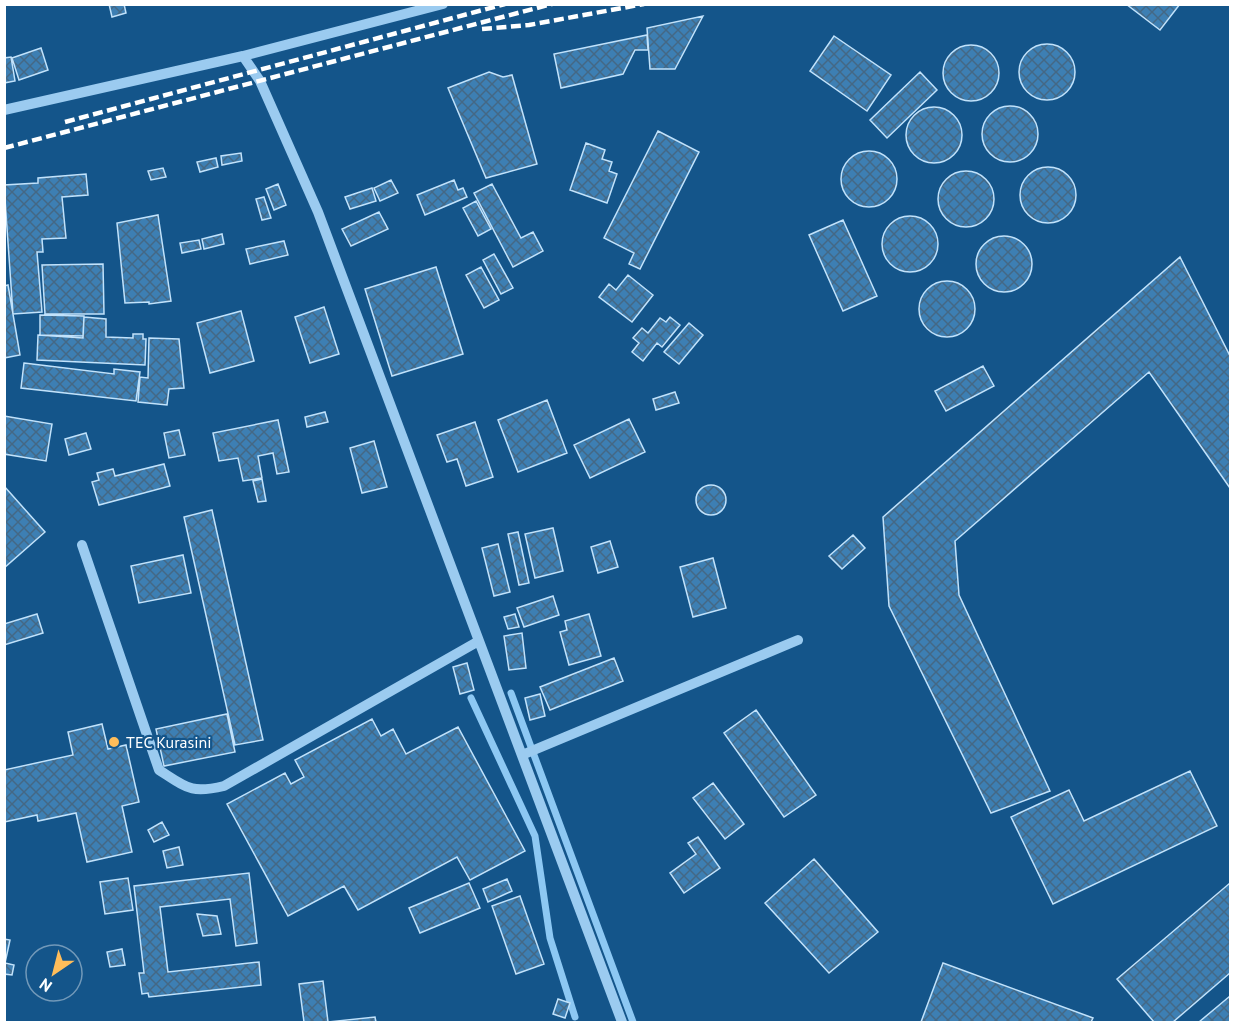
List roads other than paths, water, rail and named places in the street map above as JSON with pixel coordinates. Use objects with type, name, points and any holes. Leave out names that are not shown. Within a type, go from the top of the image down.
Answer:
[{"type":"street","points":[[4,110],[243,56],[443,4]]},
{"type":"street","points":[[243,56],[260,81],[318,212],[477,642],[522,755],[622,1023]]},
{"type":"street","points":[[82,545],[159,770],[184,786],[201,791],[224,786],[477,642]]},
{"type":"street","points":[[522,755],[798,640]]},
{"type":"waterway","points":[[511,693],[633,1022]]},
{"type":"waterway","points":[[471,698],[535,836],[550,938],[575,1017]]},
{"type":"railway","points":[[65,122],[505,4]]},
{"type":"railway","points":[[4,148],[552,4]]},
{"type":"railway","points":[[482,29],[529,25],[644,4]]},
{"type":"place","name":"TEC Kurasini","points":[[114,742]]}]
